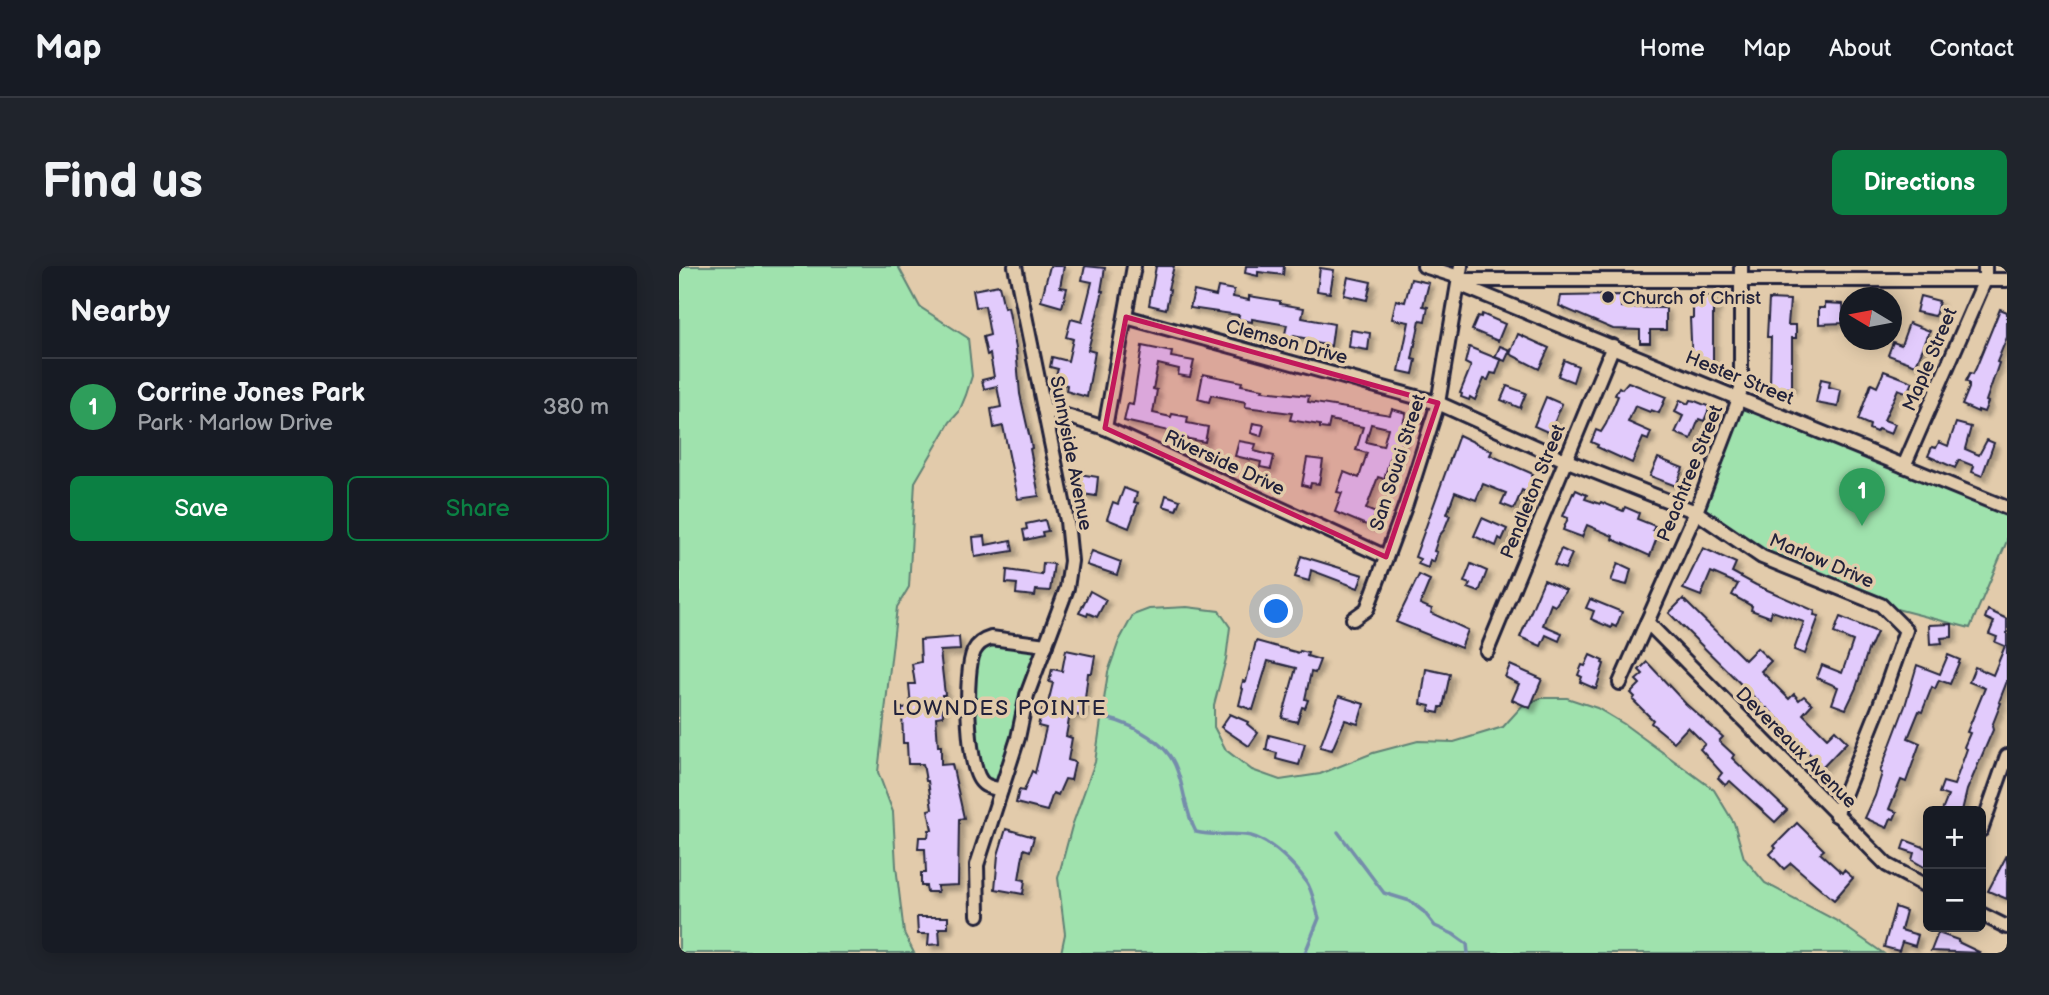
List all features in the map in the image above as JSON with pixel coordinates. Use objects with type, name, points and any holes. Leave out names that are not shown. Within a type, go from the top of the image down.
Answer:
[{"type":"street","name":"Sunnyside Avenue","points":[[978,915],[977,865],[1018,738],[1027,695],[1067,588],[1071,561],[1067,521],[1016,266]]},
{"type":"street","points":[[1105,428],[1134,266]]},
{"type":"street","name":"Hester Street","points":[[1424,266],[1459,277],[1613,346],[2007,508]]},
{"type":"street","name":"Maple Street","points":[[1904,466],[1985,280],[1985,266]]},
{"type":"street","points":[[1459,277],[1741,272],[2007,280]]},
{"type":"street","name":"Peachtree Street","points":[[1620,683],[1696,512],[1741,388],[1741,272]]},
{"type":"street","name":"San Souci Street","points":[[1353,619],[1367,609],[1421,460],[1438,403],[1459,277]]},
{"type":"street","name":"Clemson Drive","points":[[1126,317],[1438,403],[1566,460],[1696,512]]},
{"type":"street","name":"Pendleton Street","points":[[1487,652],[1613,346]]},
{"type":"street","name":"Riverside Drive","points":[[1044,409],[1105,428],[1386,557]]},
{"type":"street","name":"Marlow Drive","points":[[1696,512],[1762,557],[1881,605],[1906,630],[1880,705],[1836,815]]},
{"type":"street","name":"Devereaux Avenue","points":[[1647,622],[1887,865],[1923,884]]},
{"type":"street","points":[[1001,790],[985,785],[975,766],[968,723],[973,653],[983,640],[992,638],[1045,645]]},
{"type":"street","points":[[1986,816],[2007,756]]},
{"type":"street","points":[[1986,916],[2007,927]]},
{"type":"highlighted area","points":[[1126,317],[1438,403],[1386,557],[1105,428]]},
{"type":"green space","points":[[679,266],[898,266],[920,307],[968,338],[972,376],[966,395],[959,412],[950,422],[915,482],[909,587],[897,607],[878,772],[893,812],[904,933],[914,953],[679,953]]},
{"type":"green space","points":[[1738,398],[2007,508],[2007,541],[1970,628],[1881,605],[1783,564],[1696,512]]},
{"type":"green space","points":[[1187,607],[1219,611],[1230,627],[1226,659],[1214,705],[1214,727],[1226,750],[1252,770],[1280,780],[1320,774],[1373,753],[1418,741],[1454,742],[1503,727],[1522,706],[1541,698],[1567,698],[1597,708],[1624,724],[1714,790],[1734,823],[1744,858],[1765,883],[1837,921],[1883,953],[1061,953],[1065,934],[1058,878],[1072,826],[1095,762],[1108,672],[1119,641],[1133,615],[1149,609]]},
{"type":"green space","points":[[983,641],[1046,645],[1001,790],[984,785],[968,723],[977,646]]},
{"type":"building","points":[[1050,266],[1064,266],[1060,287],[1067,288],[1062,307],[1041,301]]},
{"type":"building","points":[[1085,266],[1105,268],[1103,291],[1088,350],[1095,352],[1087,397],[1066,391],[1067,385],[1054,382],[1058,369],[1050,367],[1052,357],[1068,361],[1073,339],[1066,337],[1071,319],[1082,322],[1092,282],[1082,280]]},
{"type":"building","points":[[1156,266],[1174,266],[1166,309],[1149,305]]},
{"type":"building","points":[[1246,266],[1284,266],[1283,275],[1258,272],[1258,276],[1245,273]]},
{"type":"building","points":[[1320,268],[1334,270],[1330,293],[1317,291]]},
{"type":"building","points":[[1348,277],[1371,282],[1367,300],[1344,295]]},
{"type":"building","points":[[1411,279],[1429,283],[1423,306],[1428,307],[1425,321],[1420,320],[1412,359],[1416,360],[1413,374],[1399,371],[1409,322],[1392,319],[1396,300],[1405,302]]},
{"type":"building","points":[[999,285],[1004,308],[1008,307],[1016,348],[1020,394],[1039,496],[1018,499],[1003,426],[994,428],[991,409],[1001,407],[997,386],[984,389],[982,380],[994,377],[990,354],[987,355],[983,337],[990,335],[985,306],[976,307],[973,290]]},
{"type":"building","points":[[1218,287],[1234,290],[1233,297],[1249,300],[1249,296],[1304,308],[1302,318],[1334,324],[1331,346],[1293,336],[1293,339],[1284,338],[1287,325],[1252,319],[1252,322],[1238,319],[1239,315],[1190,308],[1194,291],[1216,296]]},
{"type":"building","points":[[1621,295],[1621,307],[1666,308],[1666,330],[1650,330],[1650,343],[1640,343],[1640,330],[1613,329],[1559,306],[1561,296]]},
{"type":"building","points":[[1695,296],[1713,296],[1713,302],[1716,302],[1716,309],[1713,309],[1713,363],[1692,362],[1690,318],[1693,318]]},
{"type":"building","points":[[1920,296],[1939,301],[1935,316],[1916,312]]},
{"type":"building","points":[[1769,299],[1790,300],[1788,325],[1796,325],[1796,338],[1792,338],[1792,388],[1770,388],[1771,337],[1767,337]]},
{"type":"building","points":[[1825,303],[1839,304],[1839,323],[1819,324],[1819,308],[1825,308]]},
{"type":"building","points":[[2000,309],[2007,312],[2007,337],[1997,362],[1999,363],[1986,401],[1988,402],[1984,412],[1978,412],[1962,405],[1969,388],[1966,381],[1976,368]]},
{"type":"building","points":[[1482,314],[1505,324],[1498,341],[1472,330],[1478,316],[1481,317]]},
{"type":"building","points":[[1909,323],[1930,331],[1916,365],[1888,355],[1890,350],[1902,350]]},
{"type":"building","points":[[1351,330],[1370,333],[1368,350],[1349,347]]},
{"type":"building","points":[[1518,334],[1549,348],[1539,369],[1510,354]]},
{"type":"building","points":[[1142,346],[1172,352],[1171,357],[1194,361],[1190,377],[1178,375],[1179,369],[1158,364],[1153,389],[1157,390],[1153,413],[1188,417],[1187,423],[1208,427],[1205,442],[1168,435],[1169,431],[1124,421],[1128,404],[1133,405]]},
{"type":"building","points":[[1500,346],[1510,350],[1505,361],[1495,357]]},
{"type":"building","points":[[1469,347],[1501,360],[1496,374],[1491,373],[1488,380],[1484,379],[1475,400],[1461,397],[1460,393],[1471,366],[1465,363]]},
{"type":"building","points":[[1564,360],[1578,366],[1573,382],[1558,376]]},
{"type":"building","points":[[1884,371],[1913,382],[1908,393],[1898,389],[1884,420],[1895,424],[1891,434],[1878,429],[1876,432],[1869,429],[1870,425],[1858,420],[1871,384],[1877,387]]},
{"type":"building","points":[[1203,374],[1242,382],[1241,385],[1263,389],[1262,391],[1309,396],[1308,402],[1390,415],[1392,409],[1406,413],[1399,437],[1404,438],[1398,457],[1391,455],[1384,479],[1378,477],[1366,509],[1376,513],[1371,527],[1335,512],[1342,493],[1337,492],[1344,472],[1359,478],[1367,453],[1356,450],[1363,427],[1330,420],[1328,429],[1320,428],[1320,425],[1290,420],[1292,413],[1245,407],[1246,402],[1211,395],[1209,402],[1198,399]],"holes":[[[1371,424],[1388,428],[1383,446],[1366,442]]]},
{"type":"building","points":[[1821,379],[1830,381],[1829,387],[1841,390],[1838,407],[1816,403]]},
{"type":"building","points":[[1628,382],[1666,397],[1659,413],[1635,406],[1628,422],[1651,432],[1648,440],[1643,438],[1632,463],[1591,442],[1596,430],[1601,432],[1606,424],[1619,387],[1622,389]]},
{"type":"building","points":[[1507,386],[1526,393],[1520,408],[1501,400]]},
{"type":"building","points":[[1546,397],[1562,404],[1550,433],[1534,426]]},
{"type":"building","points":[[1680,400],[1688,404],[1690,400],[1695,401],[1710,407],[1704,421],[1699,419],[1691,439],[1675,433],[1683,416],[1675,412]]},
{"type":"building","points":[[1253,423],[1264,425],[1261,436],[1251,433]]},
{"type":"building","points":[[1956,423],[1971,427],[1965,449],[1979,455],[1987,440],[1994,443],[1982,476],[1972,472],[1974,466],[1959,460],[1955,468],[1928,456],[1932,447],[1936,448],[1939,442],[1948,446]]},
{"type":"building","points":[[1459,435],[1492,451],[1490,455],[1533,474],[1532,476],[1538,479],[1531,494],[1522,490],[1514,509],[1501,504],[1506,493],[1483,484],[1476,500],[1455,492],[1447,514],[1450,515],[1434,551],[1437,552],[1434,562],[1430,560],[1428,568],[1418,564],[1420,559],[1415,557]]},
{"type":"building","points":[[1239,441],[1256,444],[1254,451],[1274,456],[1271,469],[1260,467],[1261,462],[1235,456]]},
{"type":"building","points":[[1307,458],[1323,460],[1319,484],[1311,483],[1310,487],[1302,485]]},
{"type":"building","points":[[1658,458],[1683,468],[1676,486],[1650,476]]},
{"type":"building","points":[[1079,474],[1098,477],[1096,496],[1076,493]]},
{"type":"building","points":[[1124,488],[1137,493],[1134,502],[1138,503],[1129,528],[1107,519],[1113,502],[1118,504]]},
{"type":"building","points":[[1576,490],[1587,495],[1585,499],[1623,511],[1625,507],[1639,513],[1637,519],[1655,526],[1653,530],[1659,532],[1650,556],[1587,525],[1582,537],[1563,530],[1568,518],[1563,516]]},
{"type":"building","points":[[1166,495],[1180,500],[1176,510],[1163,506]]},
{"type":"building","points":[[1482,518],[1507,529],[1496,546],[1474,536]]},
{"type":"building","points":[[1045,520],[1048,531],[1042,532],[1043,536],[1025,540],[1023,530],[1027,529],[1026,524]]},
{"type":"building","points":[[985,536],[986,545],[1011,540],[1013,551],[975,557],[973,537]]},
{"type":"building","points":[[1703,548],[1736,563],[1732,572],[1815,611],[1814,615],[1819,616],[1805,654],[1794,650],[1804,622],[1772,611],[1770,617],[1751,610],[1752,606],[1732,595],[1738,584],[1711,572],[1701,596],[1683,589]]},
{"type":"building","points":[[1561,549],[1572,554],[1565,569],[1554,565]]},
{"type":"building","points":[[1092,551],[1121,562],[1117,575],[1087,565]]},
{"type":"building","points":[[1301,556],[1363,575],[1358,588],[1311,570],[1309,581],[1295,577]]},
{"type":"building","points":[[1043,563],[1054,564],[1050,591],[1036,590],[1035,596],[1016,594],[1017,584],[1006,583],[1007,570],[1042,575]]},
{"type":"building","points":[[1618,563],[1631,569],[1627,585],[1611,581]]},
{"type":"building","points":[[1471,564],[1487,571],[1479,592],[1468,588],[1470,584],[1464,582]]},
{"type":"building","points":[[1419,575],[1430,580],[1420,604],[1432,609],[1431,613],[1468,630],[1461,648],[1396,622]]},
{"type":"building","points":[[1544,580],[1566,590],[1555,606],[1551,604],[1543,625],[1562,633],[1559,641],[1546,635],[1541,646],[1520,637]]},
{"type":"building","points":[[1090,591],[1106,600],[1097,617],[1079,613]]},
{"type":"building","points":[[1590,599],[1622,612],[1616,627],[1612,625],[1611,628],[1591,619],[1594,611],[1586,608]]},
{"type":"building","points":[[1683,599],[1745,660],[1757,648],[1771,661],[1761,671],[1789,699],[1794,694],[1799,700],[1804,696],[1812,704],[1803,714],[1827,738],[1835,730],[1847,742],[1821,769],[1790,735],[1792,733],[1669,613]]},
{"type":"building","points":[[1988,610],[2007,619],[2007,681],[1993,730],[1967,790],[1963,806],[1944,806],[1948,796],[1939,793],[1943,782],[1954,785],[1967,749],[1964,747],[1970,733],[1967,732],[1985,688],[1969,682],[1975,667],[1993,675],[2005,646],[1995,642],[1997,637],[1989,634],[1994,622],[1985,618]]},
{"type":"building","points":[[1840,617],[1877,632],[1846,709],[1832,704],[1838,687],[1817,678],[1822,665],[1842,673],[1853,641],[1834,633]]},
{"type":"building","points":[[1952,624],[1952,637],[1941,638],[1942,643],[1930,644],[1929,625]]},
{"type":"building","points":[[959,637],[960,650],[940,651],[945,695],[942,695],[943,716],[936,717],[941,765],[952,764],[964,818],[959,819],[958,885],[937,886],[938,892],[927,892],[926,886],[921,886],[921,873],[926,873],[925,849],[918,849],[919,837],[928,837],[929,830],[932,830],[928,810],[932,809],[923,764],[908,764],[907,743],[903,743],[902,708],[911,707],[909,684],[915,684],[912,664],[921,662],[920,640]]},
{"type":"building","points":[[1256,641],[1308,653],[1307,656],[1320,660],[1315,673],[1311,672],[1305,699],[1308,700],[1305,708],[1302,707],[1297,722],[1282,718],[1296,668],[1268,661],[1253,710],[1239,705],[1243,689],[1241,688],[1243,681],[1246,682]]},
{"type":"building","points":[[1066,650],[1095,656],[1092,673],[1088,673],[1083,716],[1070,714],[1066,736],[1072,738],[1068,760],[1075,762],[1071,780],[1065,779],[1058,795],[1053,793],[1047,811],[1016,803],[1019,790],[1024,791],[1032,771],[1035,773],[1046,728],[1038,726],[1042,710],[1046,711],[1053,683],[1049,682],[1052,669],[1062,671]]},
{"type":"building","points":[[1590,655],[1604,664],[1596,689],[1580,682],[1582,677],[1578,675]]},
{"type":"building","points":[[1948,655],[1960,660],[1950,684],[1939,680],[1935,689],[1932,687],[1922,712],[1919,711],[1908,738],[1920,743],[1906,782],[1901,780],[1889,809],[1897,812],[1887,828],[1865,818],[1875,796],[1882,773],[1880,772],[1917,665],[1940,674]]},
{"type":"building","points":[[1647,662],[1686,704],[1723,737],[1719,741],[1734,755],[1732,758],[1787,810],[1775,822],[1730,781],[1725,785],[1718,778],[1722,773],[1700,749],[1705,744],[1688,727],[1674,742],[1651,723],[1653,720],[1633,700],[1635,697],[1631,693],[1640,684],[1636,680],[1643,674],[1639,670]]},
{"type":"building","points":[[1510,665],[1542,679],[1530,708],[1512,700],[1519,684],[1505,677]]},
{"type":"building","points":[[1426,669],[1450,674],[1443,707],[1440,707],[1439,713],[1429,711],[1430,706],[1421,704]]},
{"type":"building","points":[[1339,696],[1364,704],[1358,724],[1345,720],[1332,750],[1320,747]]},
{"type":"building","points":[[1230,714],[1248,722],[1258,733],[1249,746],[1221,727]]},
{"type":"building","points":[[1269,735],[1305,744],[1299,765],[1276,759],[1277,753],[1266,750]]},
{"type":"building","points":[[1797,823],[1824,850],[1820,853],[1842,873],[1844,870],[1853,878],[1834,900],[1791,863],[1784,869],[1770,854],[1776,848],[1774,846]]},
{"type":"building","points":[[1006,829],[1034,837],[1030,851],[1024,849],[1019,879],[1025,880],[1023,894],[995,889],[998,855]]},
{"type":"building","points":[[1905,840],[1923,847],[1923,866],[1912,860],[1914,853],[1902,849]]},
{"type":"building","points":[[2007,855],[2007,899],[1988,891]]},
{"type":"building","points":[[1895,907],[1906,911],[1901,930],[1918,935],[1915,946],[1902,942],[1899,951],[1884,947]]},
{"type":"building","points":[[917,917],[948,917],[948,928],[939,928],[940,944],[928,945],[929,934],[918,934]]},
{"type":"building","points":[[1938,933],[1958,940],[1981,953],[1931,951]]},
{"type":"waterway","points":[[1093,716],[1130,726],[1164,749],[1177,770],[1196,832],[1251,836],[1274,848],[1296,868],[1308,885],[1319,918],[1305,953]]},
{"type":"waterway","points":[[1338,832],[1384,893],[1410,901],[1424,912],[1435,926],[1467,944],[1468,953]]},
{"type":"place","name":"Church of Christ","points":[[1608,297]]},
{"type":"place","name":"Corrine Jones Park","points":[[1862,526]]},
{"type":"district","name":"LOWNDES POINTE","points":[[1000,708]]}]
